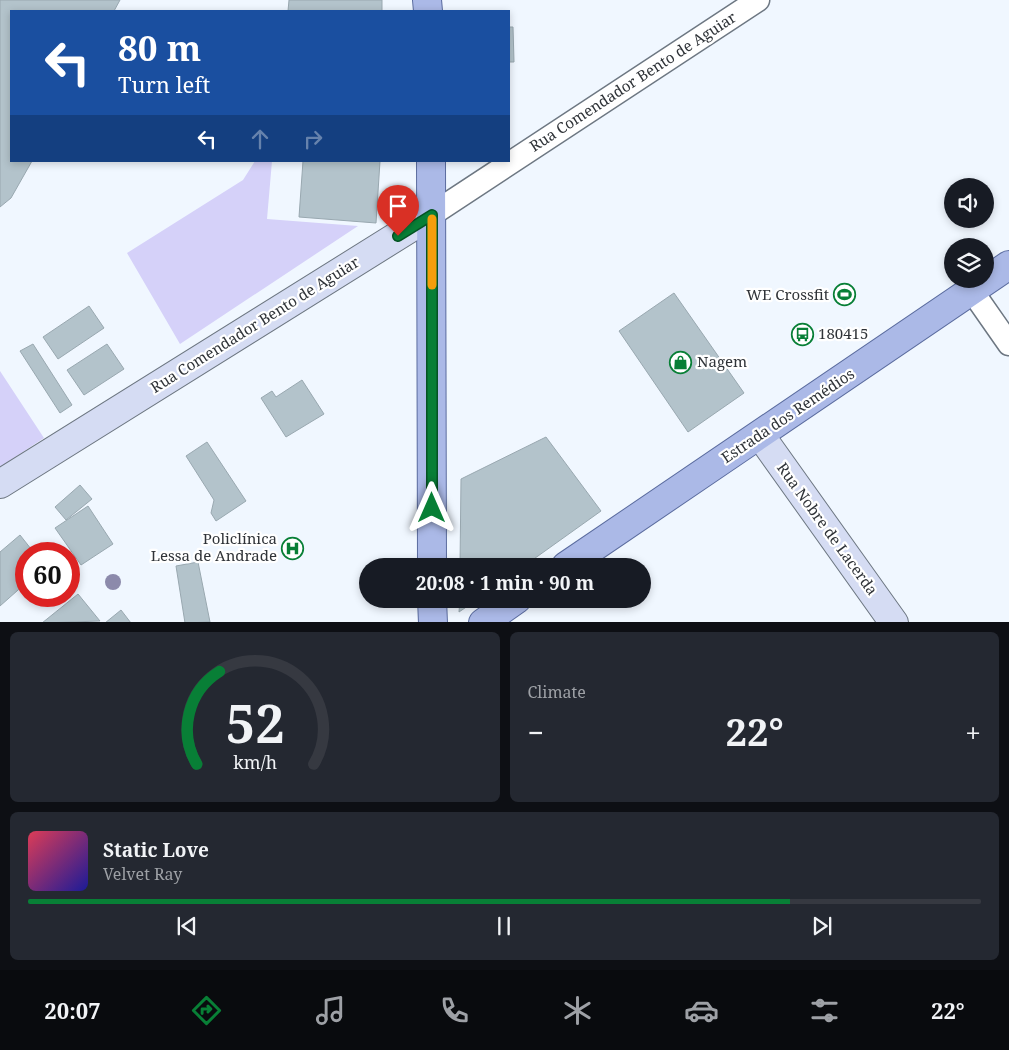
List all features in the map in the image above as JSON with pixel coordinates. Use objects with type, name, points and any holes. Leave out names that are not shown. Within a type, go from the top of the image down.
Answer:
[{"type":"main road","points":[[430,162],[432,215],[432,558]]},
{"type":"main road","name":"Estrada dos Remédios","points":[[578,558],[1009,265]]},
{"type":"main road","points":[[432,608],[433,622]]},
{"type":"main road","points":[[492,620],[506,608]]},
{"type":"street","name":"Rua Comendador Bento de Aguiar","points":[[0,484],[432,215],[758,0]]},
{"type":"street","points":[[972,291],[1009,344]]},
{"type":"street","name":"Rua Nobre de Lacerda","points":[[760,435],[894,622]]},
{"type":"shaded area","points":[[254,162],[272,162],[267,219],[358,226],[180,344],[127,253],[243,180]]},
{"type":"shaded area","points":[[0,371],[44,438],[0,467]]},
{"type":"building","points":[[0,0],[120,0],[115,10],[10,10],[10,162],[31,162],[11,198],[0,207]]},
{"type":"building","points":[[289,0],[382,0],[382,10],[288,10]]},
{"type":"building","points":[[510,27],[513,27],[514,62],[510,62]]},
{"type":"building","points":[[303,162],[380,162],[376,223],[299,217]]},
{"type":"building","name":"Nagem","points":[[674,293],[744,393],[688,432],[619,331]]},
{"type":"building","points":[[89,306],[104,328],[58,359],[43,337]]},
{"type":"building","points":[[33,344],[72,405],[60,413],[20,351]]},
{"type":"building","points":[[107,344],[124,369],[84,395],[67,370]]},
{"type":"building","points":[[302,380],[324,414],[286,437],[261,398],[272,391],[276,397]]},
{"type":"building","points":[[546,437],[601,511],[535,558],[460,558],[461,479]]},
{"type":"building","points":[[207,442],[246,501],[216,521],[211,513],[214,500],[186,456]]},
{"type":"building","points":[[80,485],[92,499],[66,520],[55,507]]},
{"type":"building","points":[[88,506],[113,544],[81,565],[80,542],[65,542],[55,528]]},
{"type":"building","points":[[20,535],[26,542],[15,542],[15,593],[0,606],[0,552]]},
{"type":"building","points":[[198,562],[210,622],[185,622],[176,566]]},
{"type":"building","points":[[80,596],[100,621],[43,622],[62,607],[80,607]]},
{"type":"building","points":[[121,610],[130,622],[106,622]]},
{"type":"slow traffic","points":[[432,219],[432,285]]},
{"type":"place","name":"WE Crossfit","points":[[845,295]]},
{"type":"place","name":"180415","points":[[802,334]]},
{"type":"place","name":"Nagem","points":[[681,362]]},
{"type":"place","name":"Policlínica Lessa de Andrade","points":[[293,548]]},
{"type":"route","points":[[398,236],[432,215],[432,508]]}]
